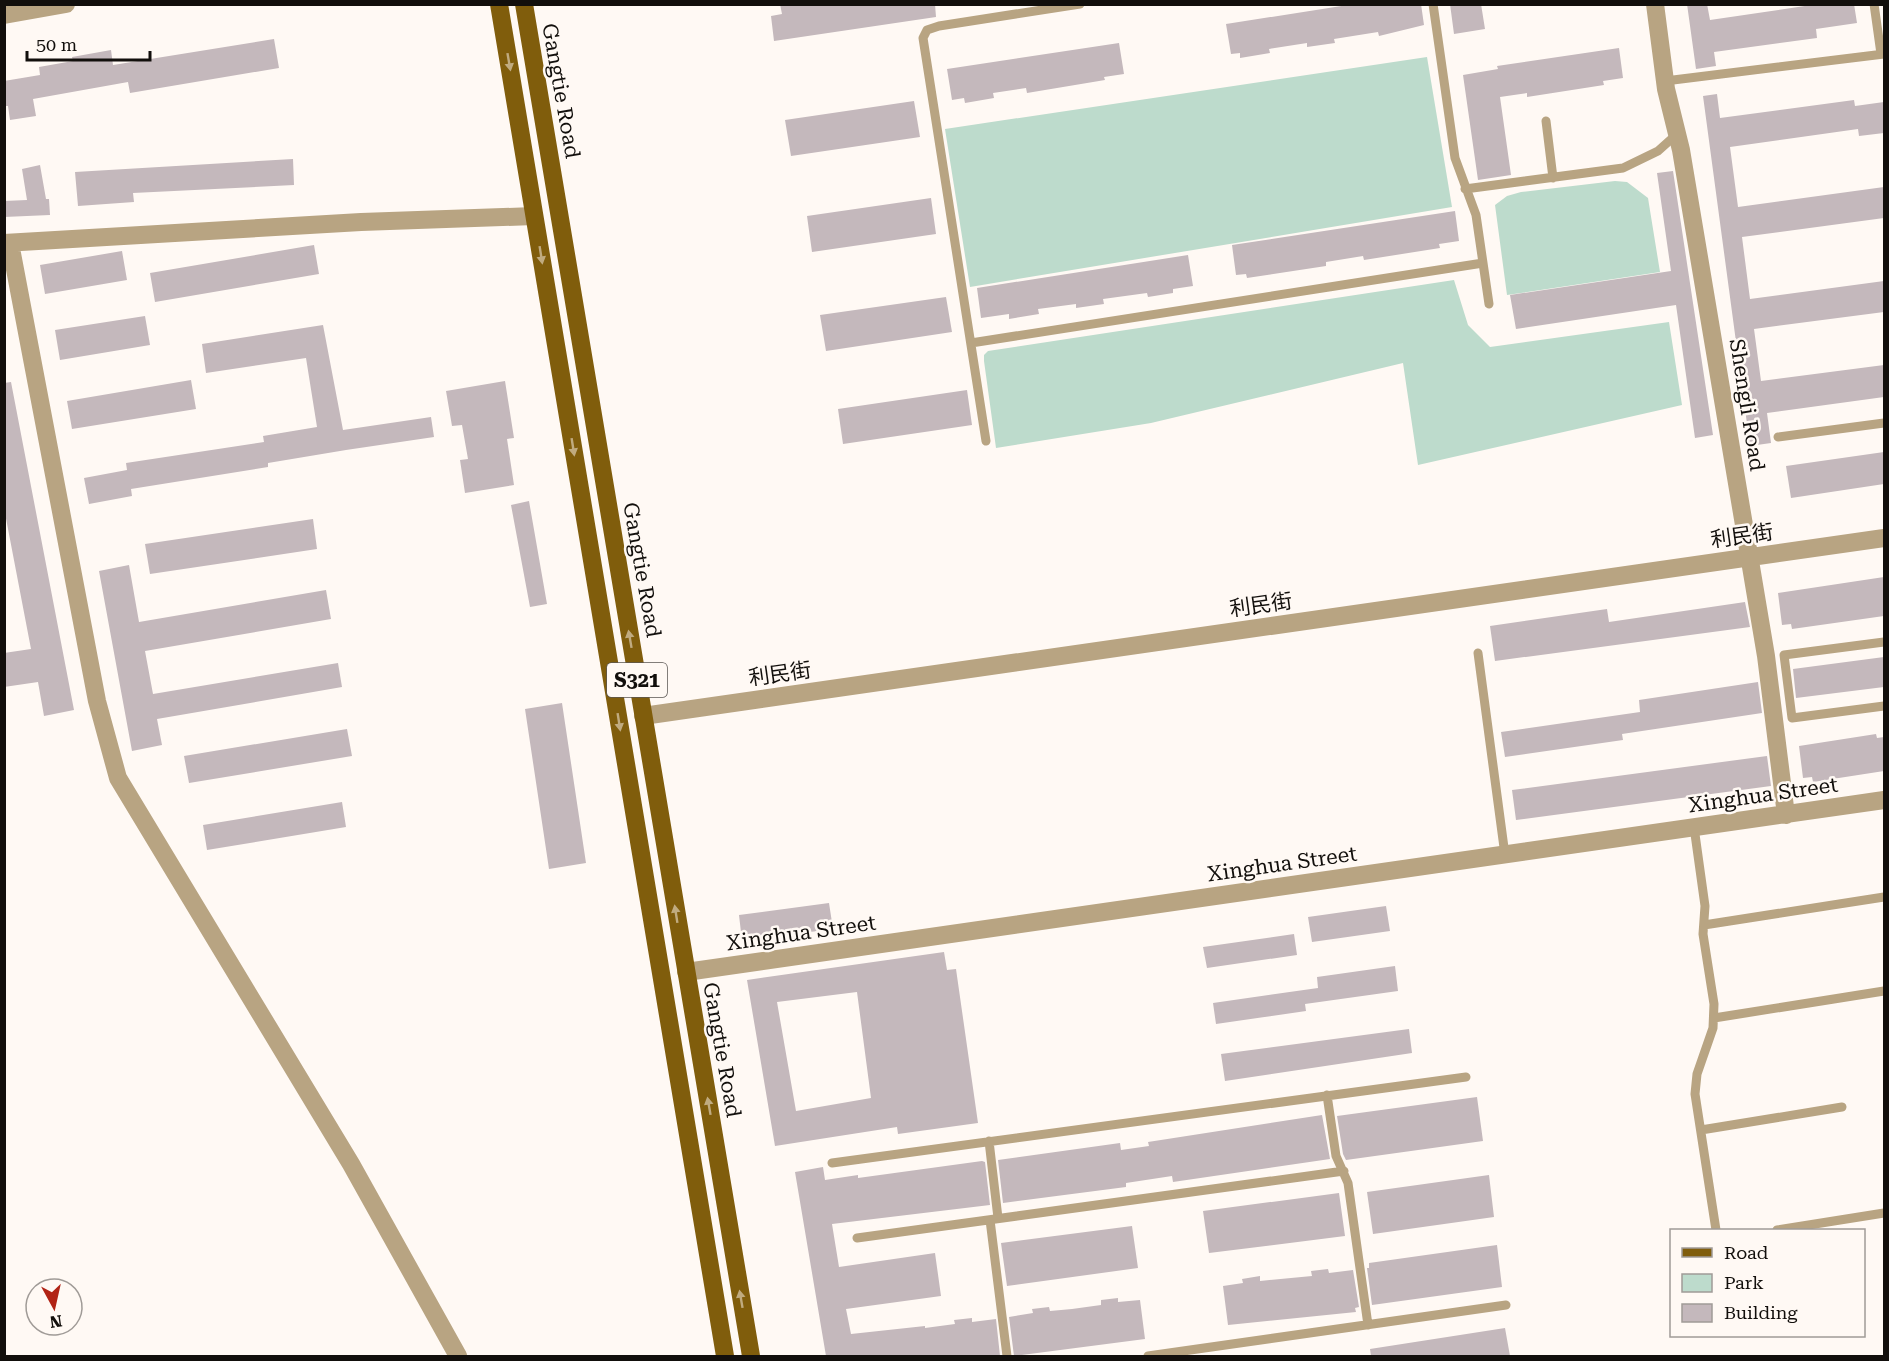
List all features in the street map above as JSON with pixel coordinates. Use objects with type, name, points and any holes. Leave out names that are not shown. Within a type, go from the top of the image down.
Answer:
[{"type":"main road","name":"S321","points":[[499,4],[725,1356]]},
{"type":"main road","name":"Gangtie Road","points":[[524,4],[751,1356]]},
{"type":"street","points":[[4,15],[66,4]]},
{"type":"street","name":"Shengli Road","points":[[1654,4],[1665,81],[1677,134],[1766,656],[1786,815]]},
{"type":"street","points":[[458,1356],[351,1164],[118,778],[98,701],[7,243],[361,222],[534,216]]},
{"type":"street","name":"利民街","points":[[643,716],[1884,538]]},
{"type":"street","name":"Xinghua Street","points":[[686,972],[1884,800]]},
{"type":"lane","points":[[986,441],[923,38],[927,30],[939,26],[1080,4]]},
{"type":"lane","points":[[1433,4],[1455,158],[1476,215],[1489,304]]},
{"type":"lane","points":[[1665,81],[1883,54],[1874,4]]},
{"type":"lane","points":[[1546,121],[1553,178]]},
{"type":"lane","points":[[1465,189],[1623,168],[1658,151],[1677,134]]},
{"type":"lane","points":[[971,343],[1482,263]]},
{"type":"lane","points":[[1778,437],[1884,423]]},
{"type":"lane","points":[[1884,642],[1784,655],[1792,718],[1884,706]]},
{"type":"lane","points":[[1478,653],[1505,855]]},
{"type":"lane","points":[[1694,828],[1705,906],[1703,933],[1714,1018],[1713,1029],[1697,1074],[1695,1094],[1716,1229]]},
{"type":"lane","points":[[1704,924],[1884,897]]},
{"type":"lane","points":[[1714,1018],[1884,991]]},
{"type":"lane","points":[[832,1162],[1466,1077]]},
{"type":"lane","points":[[1327,1095],[1336,1155],[1344,1172],[1368,1325]]},
{"type":"lane","points":[[1701,1130],[1842,1107]]},
{"type":"lane","points":[[989,1141],[1007,1356]]},
{"type":"lane","points":[[857,1238],[1344,1172]]},
{"type":"lane","points":[[1783,1229],[1884,1213]]},
{"type":"lane","points":[[1148,1356],[1193,1353],[1506,1305]]},
{"type":"green space","points":[[1427,57],[1452,207],[970,287],[945,129]]},
{"type":"green space","points":[[1615,181],[1627,182],[1648,198],[1660,272],[1507,295],[1495,205],[1507,196],[1521,192]]},
{"type":"green space","points":[[1454,280],[1468,325],[1490,347],[1669,322],[1682,405],[1418,465],[1403,363],[1151,423],[996,448],[984,361],[984,355],[988,351]]},
{"type":"building","points":[[780,4],[935,4],[936,17],[774,41],[771,16],[782,14]]},
{"type":"building","points":[[1354,4],[1421,4],[1424,25],[1379,36],[1378,32],[1334,39],[1335,43],[1307,47],[1307,43],[1269,49],[1270,53],[1240,58],[1240,53],[1231,54],[1226,24]]},
{"type":"building","points":[[1450,4],[1481,4],[1485,29],[1454,34]]},
{"type":"building","points":[[1687,4],[1707,4],[1710,20],[1818,4],[1854,4],[1857,23],[1816,29],[1817,38],[1714,52],[1716,66],[1696,69]]},
{"type":"building","points":[[274,39],[279,68],[130,93],[128,82],[33,99],[36,116],[10,120],[8,106],[4,106],[4,81],[40,75],[39,67],[73,61],[72,57],[111,50],[113,65]]},
{"type":"building","points":[[1119,43],[1124,74],[1104,77],[1105,80],[1027,93],[1026,88],[993,93],[994,98],[965,103],[964,98],[952,100],[947,69]]},
{"type":"building","points":[[1619,48],[1623,78],[1603,81],[1604,85],[1527,97],[1527,93],[1500,97],[1511,175],[1478,180],[1463,75],[1498,69],[1497,66]]},
{"type":"building","points":[[1717,94],[1720,118],[1854,100],[1855,106],[1884,102],[1884,133],[1859,136],[1858,129],[1730,147],[1738,207],[1884,187],[1884,218],[1742,237],[1750,299],[1884,281],[1884,312],[1754,329],[1761,381],[1884,365],[1884,397],[1767,413],[1771,443],[1750,446],[1703,96]]},
{"type":"building","points":[[914,101],[920,137],[791,156],[785,120]]},
{"type":"building","points":[[293,159],[294,185],[133,193],[134,202],[78,206],[75,172]]},
{"type":"building","points":[[40,165],[46,199],[49,199],[50,215],[4,217],[4,201],[27,200],[22,169]]},
{"type":"building","points":[[1673,171],[1713,435],[1695,438],[1676,305],[1516,329],[1510,295],[1671,271],[1657,173]]},
{"type":"building","points":[[931,198],[936,234],[812,252],[807,216]]},
{"type":"building","points":[[1455,211],[1459,241],[1439,244],[1440,248],[1364,260],[1363,256],[1326,262],[1326,266],[1247,278],[1246,274],[1236,275],[1232,245]]},
{"type":"building","points":[[314,245],[319,274],[155,302],[150,273]]},
{"type":"building","points":[[122,251],[127,280],[45,294],[40,265]]},
{"type":"building","points":[[1188,255],[1193,286],[1173,289],[1173,293],[1148,297],[1147,293],[1103,299],[1104,304],[1076,308],[1076,304],[1038,309],[1039,314],[1009,319],[1009,314],[981,318],[977,288]]},
{"type":"building","points":[[946,297],[952,332],[826,351],[820,315]]},
{"type":"building","points":[[145,316],[150,345],[60,360],[55,330]]},
{"type":"building","points":[[323,325],[343,430],[431,417],[434,437],[268,463],[268,467],[131,489],[132,496],[89,504],[84,478],[127,470],[126,463],[264,442],[263,436],[317,427],[306,358],[206,373],[202,344]]},
{"type":"building","points":[[191,380],[196,409],[72,429],[67,401]]},
{"type":"building","points":[[505,381],[514,438],[507,439],[514,485],[465,493],[460,460],[468,459],[462,425],[452,426],[446,391]]},
{"type":"building","points":[[11,382],[74,710],[44,716],[38,682],[4,687],[4,653],[31,649],[4,508],[4,383]]},
{"type":"building","points":[[967,390],[972,425],[843,444],[838,409]]},
{"type":"building","points":[[1884,452],[1884,484],[1791,498],[1786,466]]},
{"type":"building","points":[[529,501],[547,604],[530,607],[511,505]]},
{"type":"building","points":[[313,519],[317,549],[150,574],[145,544]]},
{"type":"building","points":[[129,565],[139,622],[326,590],[331,619],[145,651],[153,694],[338,663],[342,687],[157,719],[162,745],[132,751],[99,571]]},
{"type":"building","points":[[1884,577],[1884,616],[1792,629],[1791,624],[1782,625],[1778,593]]},
{"type":"building","points":[[1745,602],[1750,627],[1495,661],[1490,626],[1607,609],[1609,622]]},
{"type":"building","points":[[1884,657],[1884,687],[1796,698],[1793,669]]},
{"type":"building","points":[[1758,682],[1762,713],[1622,734],[1623,740],[1505,757],[1501,732],[1640,712],[1639,700]]},
{"type":"building","points":[[562,703],[586,863],[549,869],[525,709]]},
{"type":"building","points":[[347,729],[352,756],[189,783],[184,756]]},
{"type":"building","points":[[1876,734],[1877,738],[1884,737],[1884,771],[1813,782],[1812,777],[1803,778],[1799,746]]},
{"type":"building","points":[[1767,756],[1771,786],[1516,820],[1512,790]]},
{"type":"building","points":[[342,802],[346,827],[207,850],[203,825]]},
{"type":"building","points":[[829,903],[833,929],[742,941],[739,915]]},
{"type":"building","points":[[1386,906],[1390,931],[1312,942],[1308,917]]},
{"type":"building","points":[[1294,934],[1297,955],[1207,968],[1203,947]]},
{"type":"building","points":[[944,952],[947,970],[956,969],[978,1123],[898,1134],[897,1127],[775,1146],[747,980]],"holes":[[[857,992],[871,1098],[796,1111],[777,1002]]]},
{"type":"building","points":[[1395,966],[1398,991],[1305,1004],[1306,1011],[1216,1024],[1213,1003],[1318,988],[1317,977]]},
{"type":"building","points":[[1409,1029],[1412,1053],[1225,1081],[1221,1054]]},
{"type":"building","points":[[1477,1097],[1483,1141],[1346,1160],[1343,1154],[1337,1116]]},
{"type":"building","points":[[1322,1115],[1330,1159],[1173,1182],[1172,1176],[1126,1183],[1126,1187],[1003,1203],[998,1160],[1120,1143],[1121,1150],[1149,1146],[1148,1142]]},
{"type":"building","points":[[985,1162],[990,1205],[832,1224],[839,1267],[935,1253],[941,1296],[846,1309],[851,1334],[925,1326],[925,1328],[955,1324],[954,1320],[972,1318],[972,1322],[996,1319],[1000,1356],[826,1356],[795,1172],[823,1167],[825,1180],[858,1175],[858,1178]]},
{"type":"building","points":[[1489,1175],[1494,1217],[1373,1234],[1367,1192]]},
{"type":"building","points":[[1339,1193],[1345,1236],[1209,1253],[1203,1211]]},
{"type":"building","points":[[1132,1226],[1138,1268],[1007,1286],[1001,1243]]},
{"type":"building","points":[[1497,1245],[1502,1287],[1372,1305],[1367,1268],[1369,1268],[1369,1263]]},
{"type":"building","points":[[1328,1269],[1329,1273],[1353,1270],[1359,1307],[1355,1308],[1356,1312],[1228,1325],[1223,1286],[1243,1283],[1242,1279],[1260,1276],[1260,1281],[1312,1276],[1311,1271]]},
{"type":"building","points":[[1118,1298],[1118,1302],[1140,1300],[1145,1339],[1014,1356],[1009,1317],[1033,1313],[1032,1309],[1049,1307],[1050,1311],[1101,1305],[1101,1300]]},
{"type":"building","points":[[1505,1328],[1510,1356],[1371,1356],[1370,1349]]}]
